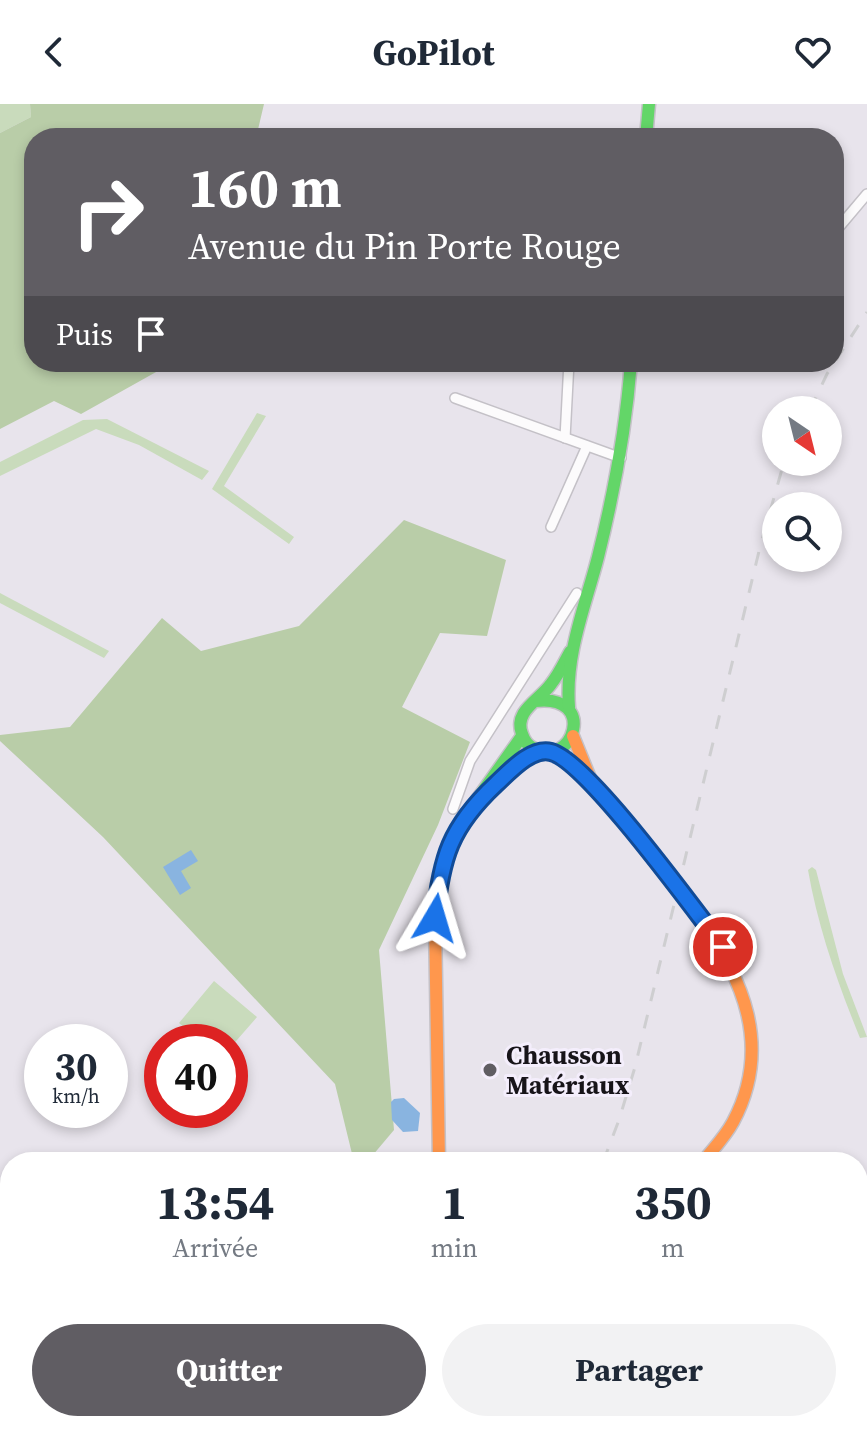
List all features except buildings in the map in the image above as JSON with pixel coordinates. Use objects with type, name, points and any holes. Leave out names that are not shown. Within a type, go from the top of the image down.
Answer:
[{"type":"main road","points":[[646,128],[647,104]]},
{"type":"main road","points":[[591,781],[573,736],[574,719],[569,707],[567,686],[574,644],[596,567],[621,458],[630,372]]},
{"type":"main road","points":[[573,736],[565,746],[553,752],[539,752],[530,747],[522,736],[520,725],[524,711],[548,689],[574,644]]},
{"type":"main road","points":[[535,701],[553,698],[569,707]]},
{"type":"main road","points":[[439,1152],[437,890],[445,853],[459,827],[522,736]]},
{"type":"main road","points":[[477,802],[514,767],[539,752]]},
{"type":"main road","points":[[553,752],[591,781],[723,947],[740,979],[751,1026],[751,1061],[735,1118],[710,1152]]},
{"type":"street","points":[[844,221],[867,194]]},
{"type":"street","points":[[565,438],[568,372]]},
{"type":"street","points":[[455,398],[621,458]]},
{"type":"street","points":[[551,527],[587,446]]},
{"type":"street","points":[[453,809],[470,761],[577,593]]},
{"type":"street","points":[[506,701],[524,711]]},
{"type":"green space","points":[[0,104],[30,104],[31,117],[0,133]]},
{"type":"green space","points":[[30,104],[264,104],[258,128],[24,128],[24,372],[156,372],[81,414],[54,401],[0,429],[0,133],[31,117]]},
{"type":"green space","points":[[257,413],[266,416],[224,486],[294,537],[289,544],[212,489]]},
{"type":"green space","points":[[107,419],[209,471],[202,480],[139,445],[96,429],[0,476],[0,462],[83,420]]},
{"type":"green space","points":[[404,520],[506,560],[487,636],[440,633],[402,707],[470,742],[438,825],[379,950],[394,1130],[375,1152],[352,1152],[335,1084],[103,837],[0,741],[0,735],[70,727],[162,618],[201,651],[299,626]]},
{"type":"green space","points":[[0,593],[109,651],[104,658],[0,603]]},
{"type":"green space","points":[[812,867],[816,870],[843,974],[867,1037],[860,1038],[830,956],[812,892],[808,870]]},
{"type":"green space","points":[[214,981],[257,1017],[248,1027],[248,1024],[179,1023]]},
{"type":"water","points":[[191,850],[198,861],[181,871],[191,888],[180,895],[163,867]]},
{"type":"water","points":[[404,1098],[420,1113],[418,1131],[403,1132],[392,1120],[391,1102]]},
{"type":"railway","points":[[844,348],[867,312]]},
{"type":"railway","points":[[817,396],[828,372]]},
{"type":"railway","points":[[607,1152],[635,1067],[760,547],[780,476]]},
{"type":"traffic: fast","points":[[647,128],[649,104]]},
{"type":"traffic: fast","points":[[569,707],[573,649],[614,485],[630,372]]},
{"type":"traffic: fast","points":[[535,701],[555,702],[567,708],[573,718],[573,730],[568,741],[559,749],[547,752],[531,747],[520,726],[524,712],[551,684],[570,652]]},
{"type":"traffic: fast","points":[[448,849],[471,808],[522,736]]},
{"type":"traffic: fast","points":[[500,780],[539,752]]},
{"type":"traffic: slow","points":[[573,736],[590,778]]},
{"type":"traffic: slow","points":[[439,1152],[435,921],[438,886],[448,849]]},
{"type":"traffic: slow","points":[[664,873],[698,915]]},
{"type":"traffic: slow","points":[[698,915],[728,963],[739,988],[751,1040],[751,1067],[745,1094],[733,1122],[711,1152]]},
{"type":"traffic: jam","points":[[553,752],[591,781],[664,873]]},
{"type":"place","name":"Chausson Matériaux","points":[[490,1070]]},
{"type":"route","points":[[435,918],[441,868],[459,827],[477,802],[514,767],[539,752],[553,752],[591,781],[723,947]]}]
